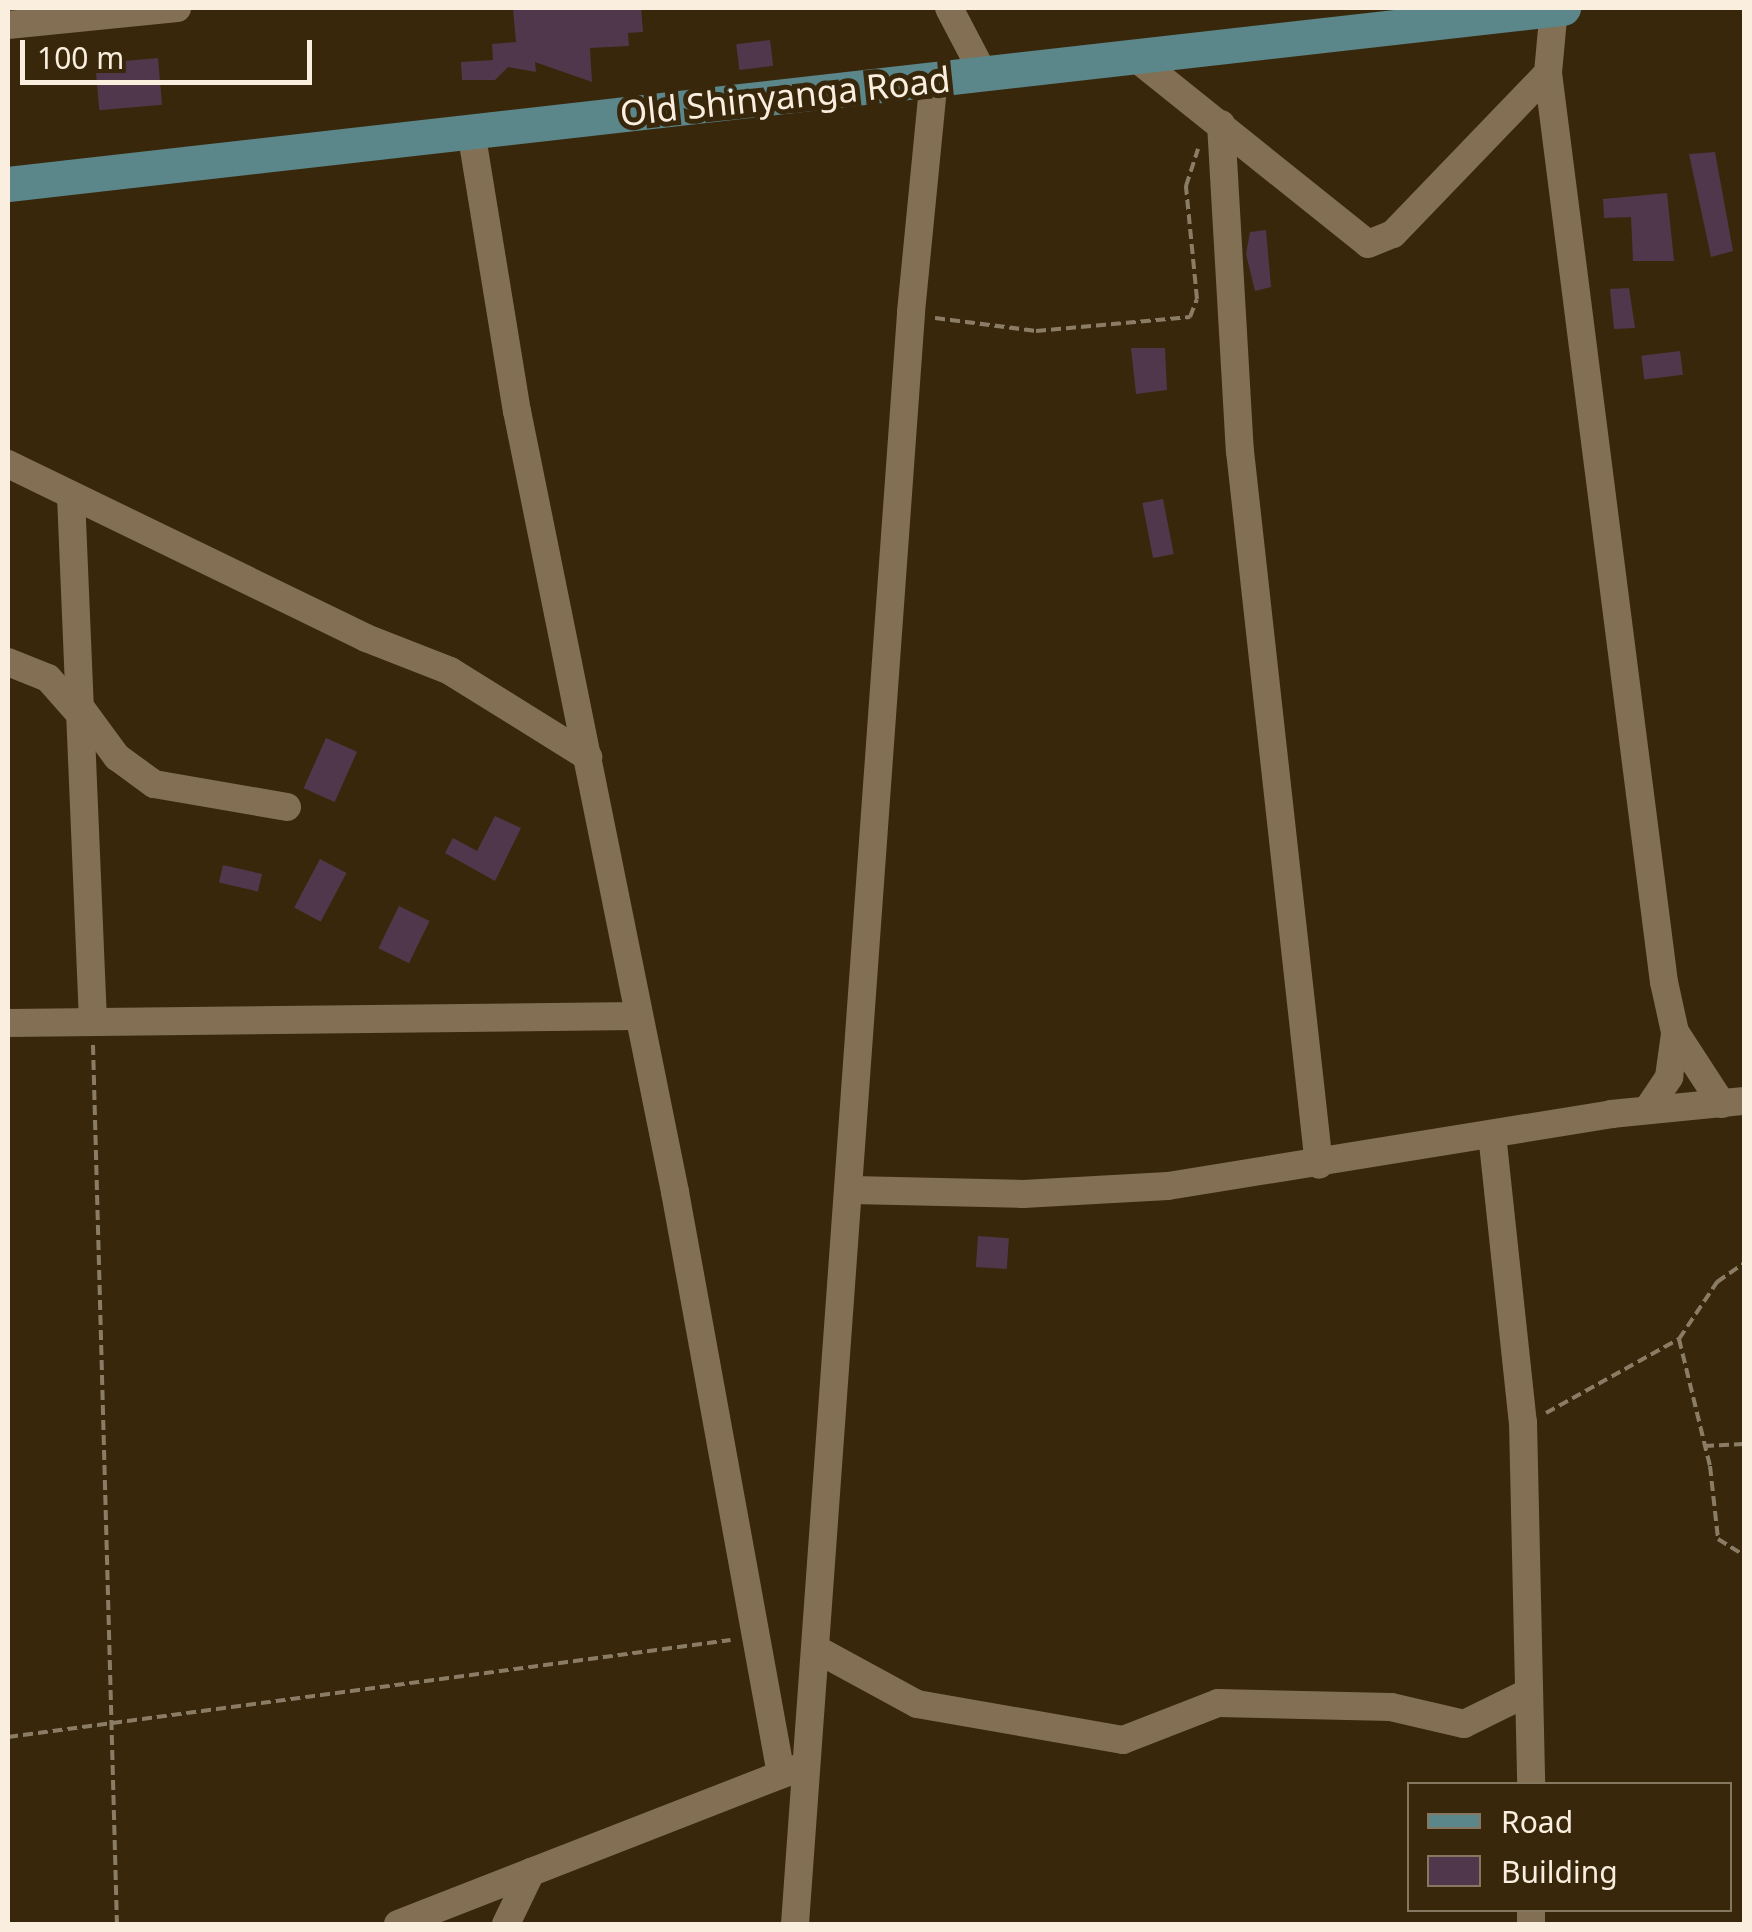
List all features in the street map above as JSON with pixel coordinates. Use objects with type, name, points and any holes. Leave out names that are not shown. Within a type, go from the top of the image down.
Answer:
[{"type":"main road","name":"Old Shinyanga Road","points":[[8,184],[1563,8]]},
{"type":"street","points":[[8,25],[178,8]]},
{"type":"street","points":[[949,8],[984,75]]},
{"type":"street","points":[[1554,8],[1548,73],[1636,793],[1675,1032],[1669,1077],[1646,1110]]},
{"type":"street","points":[[1136,58],[1332,210],[1362,243],[1375,244],[1392,234],[1548,73]]},
{"type":"street","points":[[795,1924],[794,1770],[816,1649],[852,1190],[911,312],[934,79]]},
{"type":"street","points":[[1221,124],[1240,451],[1319,1165]]},
{"type":"street","points":[[471,131],[517,411],[588,757],[756,1636],[794,1770]]},
{"type":"street","points":[[8,464],[366,638],[450,671],[588,757]]},
{"type":"street","points":[[71,496],[92,1022]]},
{"type":"street","points":[[8,662],[48,678],[117,757],[154,784],[287,808]]},
{"type":"street","points":[[8,1023],[637,1016]]},
{"type":"street","points":[[1675,1032],[1733,1102]]},
{"type":"street","points":[[852,1190],[1082,1193],[1319,1165],[1646,1110],[1733,1102]]},
{"type":"street","points":[[1492,1134],[1523,1422],[1531,1782]]},
{"type":"street","points":[[816,1649],[917,1704],[1123,1740],[1218,1703],[1391,1708],[1464,1724],[1529,1692]]},
{"type":"street","points":[[398,1924],[794,1770]]},
{"type":"street","points":[[506,1924],[531,1872]]},
{"type":"path","points":[[911,312],[952,324],[1036,331],[1190,317],[1197,299],[1187,175],[1196,152],[1221,124]]},
{"type":"path","points":[[92,1022],[117,1924]]},
{"type":"path","points":[[1523,1422],[1679,1339],[1717,1282],[1744,1263]]},
{"type":"path","points":[[1679,1339],[1704,1446],[1718,1539],[1744,1555]]},
{"type":"path","points":[[1704,1446],[1744,1444]]},
{"type":"path","points":[[8,1737],[756,1636]]},
{"type":"building","points":[[641,8],[643,32],[628,33],[629,46],[590,48],[592,82],[535,62],[536,72],[508,67],[495,80],[462,80],[461,62],[493,60],[492,44],[516,42],[513,9]]},
{"type":"building","points":[[770,40],[773,66],[739,70],[736,44]]},
{"type":"building","points":[[158,58],[162,105],[99,110],[95,63]]},
{"type":"building","points":[[1715,152],[1733,251],[1711,257],[1689,154]]},
{"type":"building","points":[[1667,193],[1674,261],[1633,261],[1631,217],[1604,218],[1603,199]]},
{"type":"building","points":[[1266,230],[1271,287],[1255,291],[1246,254],[1250,232]]},
{"type":"building","points":[[1629,288],[1635,328],[1614,329],[1610,289]]},
{"type":"building","points":[[1131,348],[1165,348],[1167,390],[1136,394]]},
{"type":"building","points":[[1680,351],[1683,375],[1644,380],[1641,356]]},
{"type":"building","points":[[1163,499],[1174,554],[1153,558],[1142,503]]},
{"type":"building","points":[[326,738],[357,752],[335,802],[304,788]]},
{"type":"building","points":[[495,816],[521,828],[495,881],[445,853],[453,838],[477,851]]},
{"type":"building","points":[[320,859],[346,873],[321,922],[294,908]]},
{"type":"building","points":[[223,865],[262,874],[258,892],[219,883]]},
{"type":"building","points":[[399,906],[430,921],[409,963],[378,948]]},
{"type":"building","points":[[978,1236],[1009,1238],[1007,1269],[976,1267]]}]
